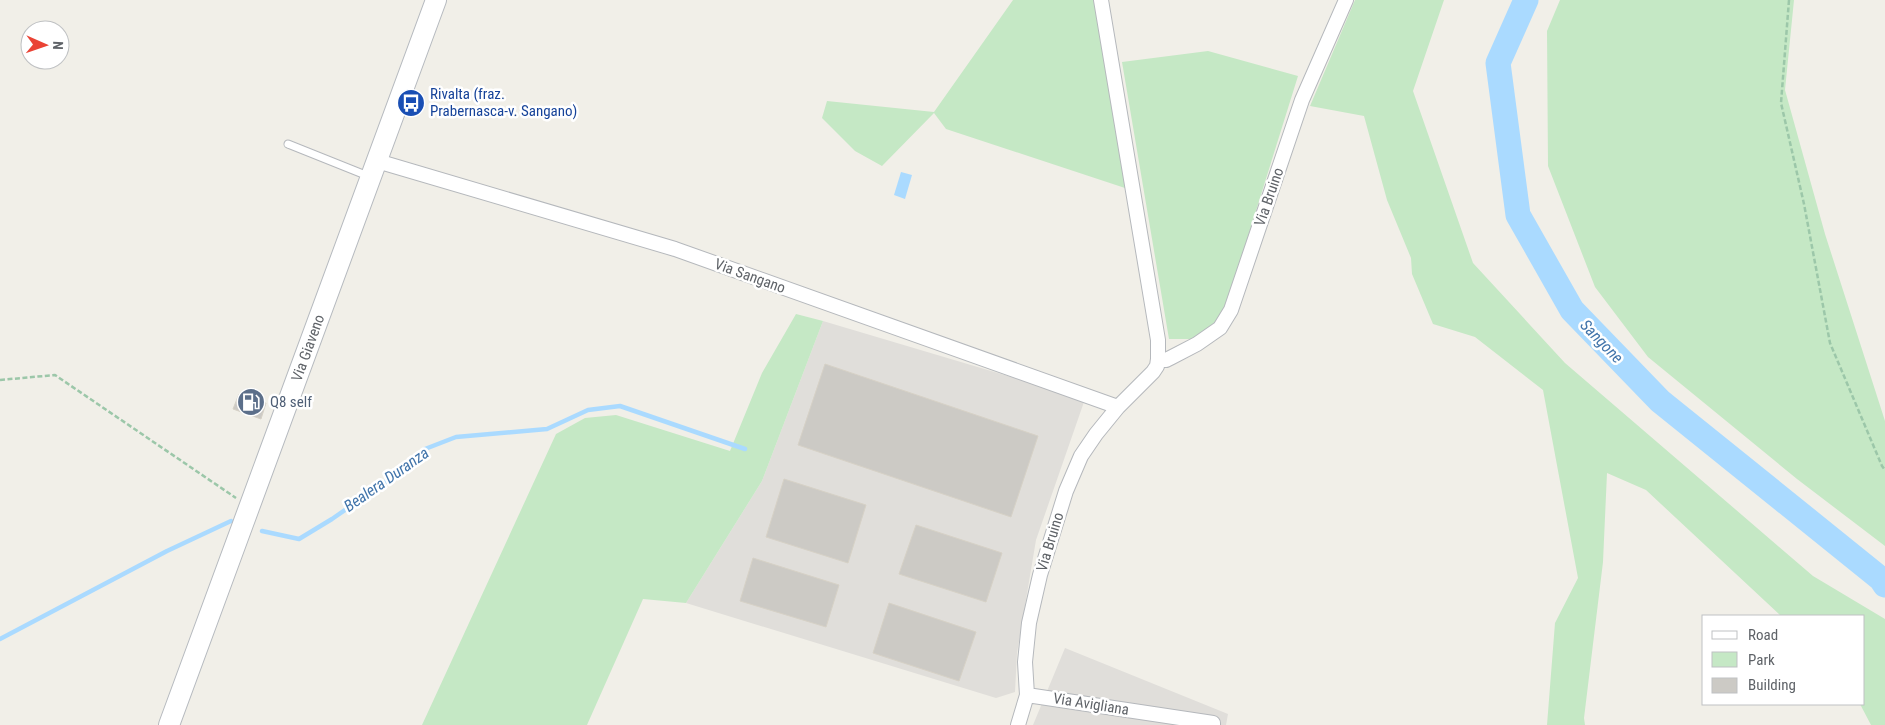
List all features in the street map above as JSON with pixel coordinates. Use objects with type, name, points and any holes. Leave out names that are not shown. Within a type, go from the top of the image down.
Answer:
[{"type":"main road","name":"Via Giaveno","points":[[169,725],[436,0]]},
{"type":"street","points":[[1101,0],[1158,340],[1158,359]]},
{"type":"street","name":"Via Bruino","points":[[1018,725],[1027,695],[1025,662],[1029,623],[1040,575],[1066,491],[1082,456],[1096,434],[1118,407],[1153,372],[1157,366],[1158,359],[1166,360],[1172,358],[1197,344],[1220,328],[1231,310],[1302,100],[1346,0]]},
{"type":"street","name":"Via Sangano","points":[[374,169],[675,249],[1118,407]]},
{"type":"street","name":"Via Avigliana","points":[[1027,695],[1204,722],[1213,725]]},
{"type":"lane","points":[[288,144],[374,169]]},
{"type":"path","points":[[1789,0],[1781,102],[1804,204],[1830,343],[1885,470]]},
{"type":"path","points":[[0,380],[55,374],[250,507]]},
{"type":"shaded area","points":[[823,321],[1085,399],[1036,540],[1017,653],[1015,692],[996,698],[686,603],[762,481]]},
{"type":"shaded area","points":[[1065,648],[1228,714],[1226,725],[1033,725]]},
{"type":"green space","points":[[1013,0],[1094,0],[1128,189],[946,129],[934,113],[882,166],[855,151],[822,118],[827,101],[934,112]]},
{"type":"green space","points":[[1355,0],[1444,0],[1413,91],[1473,263],[1565,363],[1813,576],[1885,619],[1885,725],[1871,725],[1861,705],[1865,705],[1865,615],[1780,615],[1646,490],[1607,473],[1603,562],[1584,718],[1585,725],[1547,725],[1555,623],[1578,578],[1543,390],[1475,337],[1433,324],[1412,274],[1411,258],[1387,200],[1364,116],[1310,106]]},
{"type":"green space","points":[[1560,0],[1794,0],[1785,90],[1825,234],[1885,421],[1885,546],[1797,479],[1648,357],[1595,287],[1548,166],[1547,31]]},
{"type":"green space","points":[[1208,51],[1298,76],[1226,307],[1216,324],[1193,339],[1169,339],[1122,62]]},
{"type":"green space","points":[[796,314],[823,321],[762,481],[686,603],[643,599],[587,725],[422,725],[556,434],[585,418],[616,415],[730,451],[762,373]]},
{"type":"water","points":[[901,172],[912,175],[905,199],[894,195]]},
{"type":"building","points":[[825,364],[1038,436],[1011,517],[798,445]]},
{"type":"building","points":[[239,394],[266,403],[261,419],[233,409]]},
{"type":"building","points":[[784,479],[866,505],[848,563],[766,537]]},
{"type":"building","points":[[916,525],[1002,553],[986,602],[899,574]]},
{"type":"building","points":[[753,558],[839,585],[826,627],[740,601]]},
{"type":"building","points":[[889,603],[976,632],[959,681],[873,653]]},
{"type":"waterway","name":"Sangone","points":[[1526,0],[1498,63],[1518,215],[1572,310],[1660,401],[1881,579],[1885,585]]},
{"type":"waterway","name":"Bealera Duranza","points":[[262,531],[299,539],[384,483],[425,449],[456,437],[547,429],[588,410],[620,406],[745,449]]},
{"type":"waterway","name":"Bealera Duranza","points":[[0,639],[167,551],[231,521]]},
{"type":"place","name":"Rivalta (fraz. Prabernasca-v. Sangano)","points":[[411,103]]},
{"type":"place","name":"Q8 self","points":[[251,402]]}]
